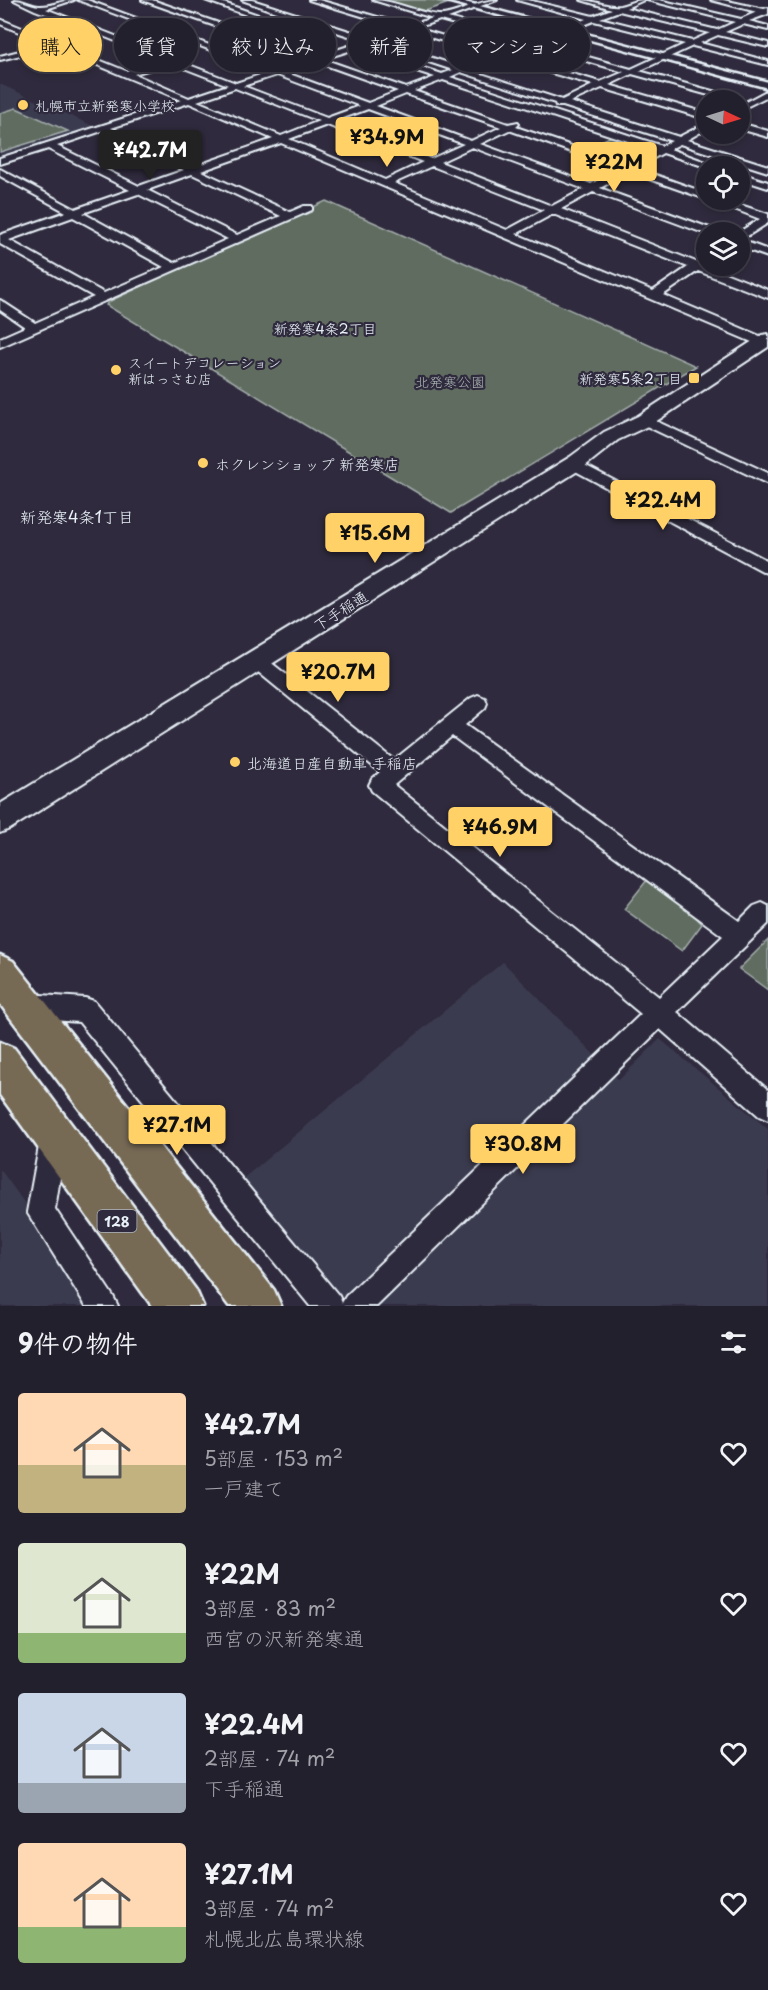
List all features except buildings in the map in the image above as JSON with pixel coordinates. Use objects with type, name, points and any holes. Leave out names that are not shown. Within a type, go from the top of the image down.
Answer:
[{"type":"main road","name":"下手稲通","points":[[0,820],[258,662],[573,464],[611,436],[645,420],[765,340]]},
{"type":"main road","points":[[12,990],[258,1306]]},
{"type":"main road","name":"128","points":[[0,1062],[180,1306]]},
{"type":"street","points":[[17,0],[114,34]]},
{"type":"street","points":[[19,13],[71,0]]},
{"type":"street","points":[[81,0],[130,18]]},
{"type":"street","points":[[145,0],[210,23]]},
{"type":"street","points":[[245,0],[300,18]]},
{"type":"street","points":[[312,0],[373,18]]},
{"type":"street","points":[[376,0],[444,19]]},
{"type":"street","points":[[447,0],[515,18]]},
{"type":"street","points":[[432,20],[494,0]]},
{"type":"street","points":[[520,0],[768,63]]},
{"type":"street","points":[[585,0],[768,45]]},
{"type":"street","points":[[592,19],[641,0]]},
{"type":"street","points":[[650,0],[768,28]]},
{"type":"street","points":[[714,0],[767,11]]},
{"type":"street","points":[[212,1],[262,18]]},
{"type":"street","points":[[312,18],[359,3]]},
{"type":"street","points":[[156,18],[196,7]]},
{"type":"street","points":[[386,183],[767,11]]},
{"type":"street","points":[[3,18],[18,26]]},
{"type":"street","points":[[102,32],[106,31]]},
{"type":"street","points":[[590,37],[768,85]]},
{"type":"street","points":[[340,44],[348,46]]},
{"type":"street","points":[[198,46],[278,73],[696,227]]},
{"type":"street","points":[[0,58],[18,54]]},
{"type":"street","points":[[590,60],[698,90]]},
{"type":"street","points":[[102,64],[654,296],[765,340]]},
{"type":"street","points":[[336,67],[696,193]]},
{"type":"street","points":[[198,68],[327,122],[553,210],[696,261]]},
{"type":"street","points":[[126,74],[133,72]]},
{"type":"street","points":[[0,161],[281,72]]},
{"type":"street","points":[[427,72],[535,115],[696,161]]},
{"type":"street","points":[[0,239],[282,139],[454,72]]},
{"type":"street","points":[[470,72],[768,168]]},
{"type":"street","points":[[557,72],[696,113]]},
{"type":"street","points":[[750,101],[768,93]]},
{"type":"street","points":[[750,106],[758,107]]},
{"type":"street","points":[[105,129],[289,216]]},
{"type":"street","points":[[750,129],[768,134]]},
{"type":"street","points":[[508,234],[696,132]]},
{"type":"street","points":[[50,146],[237,239]]},
{"type":"street","points":[[0,172],[172,267]]},
{"type":"street","points":[[750,179],[768,185]]},
{"type":"street","points":[[0,343],[308,208]]},
{"type":"street","points":[[745,210],[768,218],[750,230]]},
{"type":"street","points":[[0,239],[102,297]]},
{"type":"street","points":[[750,247],[768,254]]},
{"type":"street","points":[[654,296],[696,267]]},
{"type":"street","points":[[730,276],[768,294]]},
{"type":"street","points":[[0,304],[34,328]]},
{"type":"street","points":[[645,420],[768,479]]},
{"type":"street","points":[[573,464],[768,568]]},
{"type":"street","points":[[258,662],[394,772]]},
{"type":"street","points":[[478,703],[379,785],[658,1012],[768,1107]]},
{"type":"street","points":[[451,725],[740,935]]},
{"type":"street","points":[[356,1306],[762,914]]},
{"type":"street","points":[[12,990],[85,1010],[329,1306]]},
{"type":"street","points":[[54,1135],[41,1212],[102,1306]]},
{"type":"shaded area","name":"札幌市立新発寒小学校","points":[[0,84],[93,126],[0,155]]},
{"type":"shaded area","points":[[503,962],[619,1080],[660,1039],[768,1129],[768,1306],[319,1306],[228,1191]]},
{"type":"shaded area","points":[[0,1169],[99,1306],[0,1306]]},
{"type":"green space","points":[[381,0],[432,0],[446,4],[422,12]]},
{"type":"green space","points":[[16,108],[68,131],[0,152],[0,113]]},
{"type":"green space","points":[[612,136],[654,150],[627,165],[581,150]]},
{"type":"green space","name":"北発寒公園","points":[[326,201],[696,366],[451,513],[106,305],[108,302]]},
{"type":"green space","points":[[647,880],[692,913],[702,924],[682,951],[624,909]]},
{"type":"green space","points":[[768,940],[768,990],[739,969]]},
{"type":"place","name":"札幌市立新発寒小学校","points":[[23,105]]},
{"type":"place","name":"スイートデコレーション 新はっさむ店","points":[[116,370]]},
{"type":"place","name":"新発寒5条2丁目","points":[[694,378]]},
{"type":"place","name":"ホクレンショップ 新発寒店","points":[[203,463]]},
{"type":"place","name":"北海道日産自動車 手稲店","points":[[235,762]]},
{"type":"district","name":"新発寒4条2丁目","points":[[325,328]]},
{"type":"district","name":"新発寒4条1丁目","points":[[77,516]]}]
